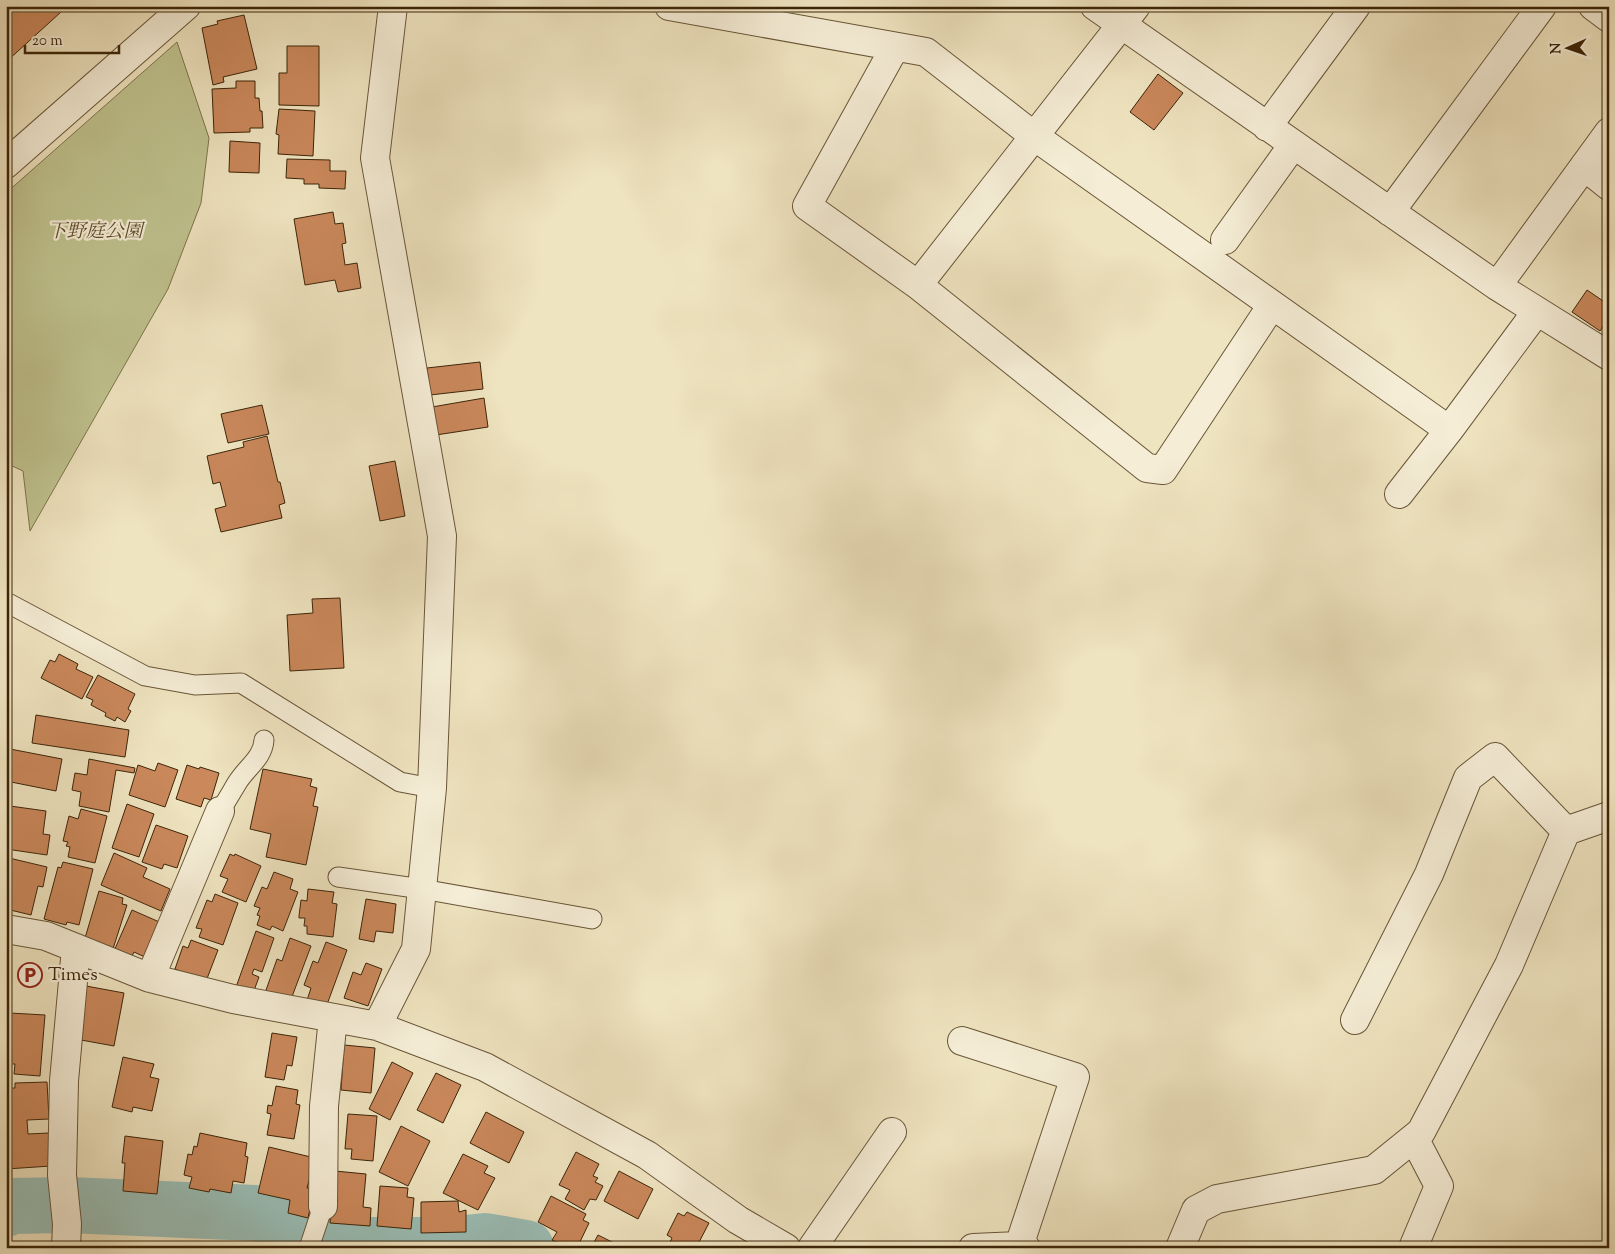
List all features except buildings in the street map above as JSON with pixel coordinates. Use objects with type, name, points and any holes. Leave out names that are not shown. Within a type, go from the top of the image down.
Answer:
[{"type":"street","points":[[6,164],[186,6]]},
{"type":"street","points":[[377,1026],[416,949],[432,788],[442,536],[375,158],[392,6]]},
{"type":"street","points":[[669,6],[926,52],[1034,136],[1217,252],[1272,305],[1448,430]]},
{"type":"street","points":[[1095,6],[1128,16],[1267,127],[1497,286],[1609,356]]},
{"type":"street","points":[[1267,127],[1356,6]]},
{"type":"street","points":[[1390,212],[1542,6]]},
{"type":"street","points":[[1593,6],[1609,18]]},
{"type":"street","points":[[918,285],[1128,16]]},
{"type":"street","points":[[895,47],[807,206],[918,285],[1147,468],[1163,470],[1272,305]]},
{"type":"street","points":[[1497,286],[1609,132]]},
{"type":"street","points":[[1217,252],[1293,145]]},
{"type":"street","points":[[1584,166],[1609,186]]},
{"type":"street","points":[[1399,494],[1538,311]]},
{"type":"street","points":[[1355,1020],[1429,874],[1468,778],[1495,757],[1566,831]]},
{"type":"street","points":[[150,978],[220,811]]},
{"type":"street","points":[[1180,1248],[1196,1210],[1217,1199],[1374,1170],[1421,1132],[1509,965],[1566,831],[1609,816]]},
{"type":"street","points":[[6,929],[46,936],[150,978],[233,999],[377,1026],[485,1067],[648,1155],[738,1220],[786,1248]]},
{"type":"street","points":[[66,1236],[62,1175],[64,1080],[76,948]]},
{"type":"street","points":[[323,1206],[324,1106],[334,1018]]},
{"type":"street","points":[[962,1041],[1075,1077],[1022,1247],[973,1248]]},
{"type":"street","points":[[812,1248],[892,1132]]},
{"type":"street","points":[[1413,1248],[1439,1186],[1414,1138]]},
{"type":"lane","points":[[6,602],[145,676],[195,685],[241,683],[269,706],[400,782],[432,788]]},
{"type":"lane","points":[[220,811],[237,782],[264,750],[264,740]]},
{"type":"lane","points":[[338,876],[592,919]]},
{"type":"lane","points":[[310,1246],[323,1206]]},
{"type":"green space","name":"下野庭公園","points":[[177,42],[209,138],[201,203],[168,289],[30,531],[23,471],[6,463],[6,193]]},
{"type":"waterway","points":[[6,1209],[10,1206],[69,1205],[255,1213],[355,1245],[445,1245],[485,1241],[526,1248]]},
{"type":"place","name":"Times","points":[[30,975]]}]
